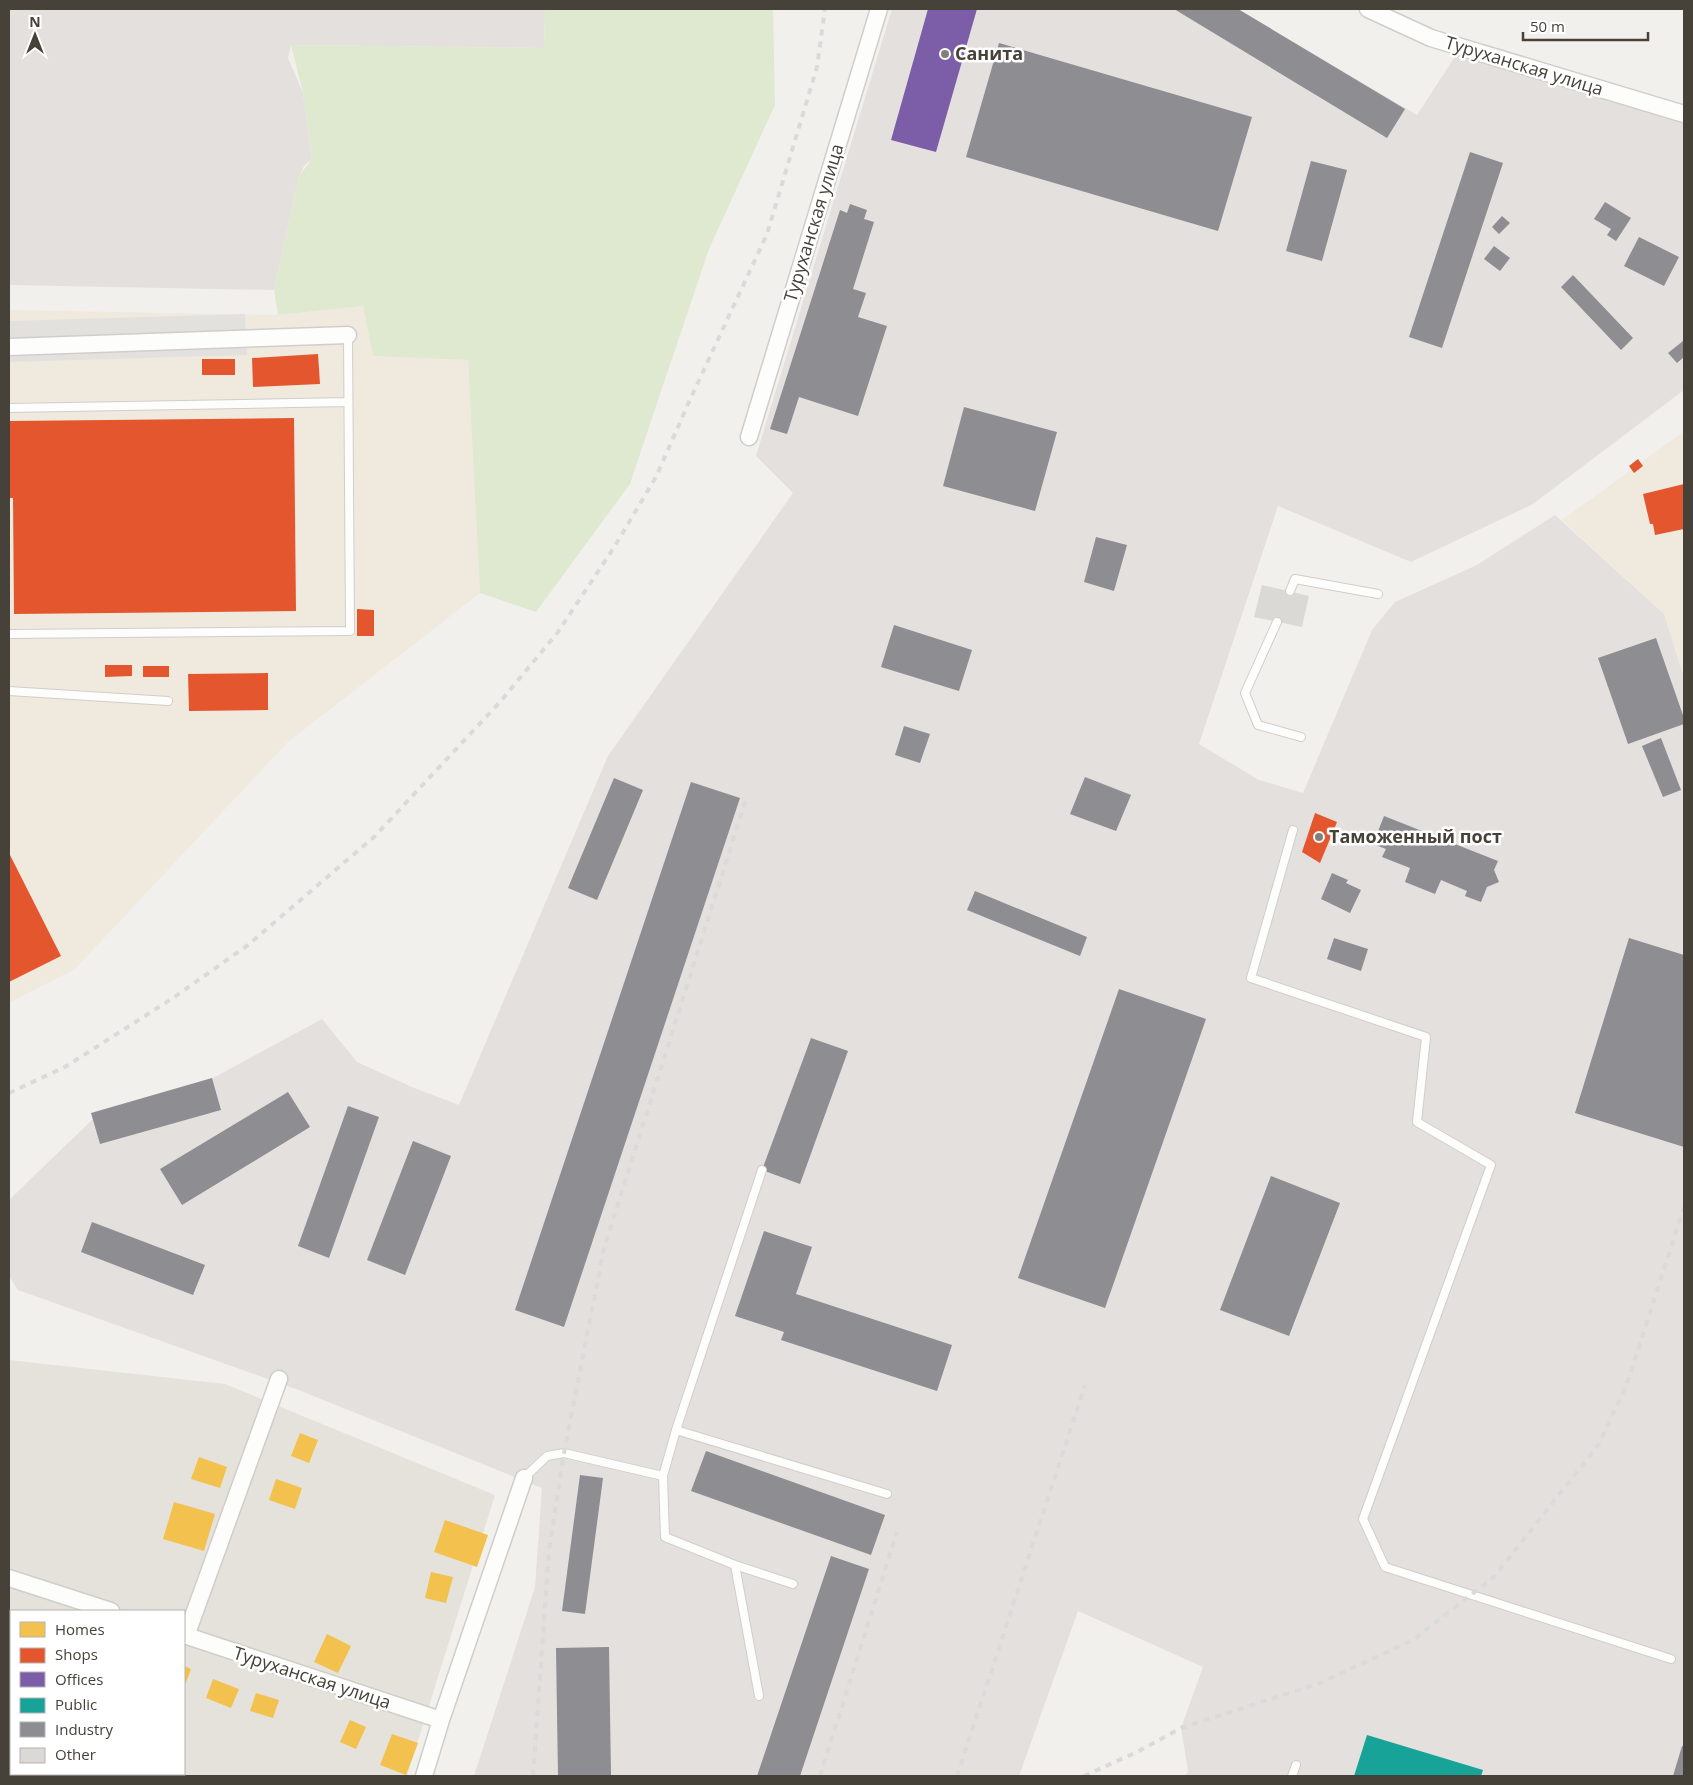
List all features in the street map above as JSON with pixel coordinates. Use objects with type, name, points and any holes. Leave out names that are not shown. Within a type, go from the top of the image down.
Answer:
[{"type":"street","name":"Туруханская улица","points":[[749,437],[879,9]]},
{"type":"street","name":"Туруханская улица","points":[[1368,9],[1431,38],[1684,114]]},
{"type":"street","points":[[9,346],[348,335]]},
{"type":"street","points":[[185,1636],[279,1379]]},
{"type":"street","points":[[424,1776],[441,1720],[524,1478]]},
{"type":"street","points":[[9,1578],[108,1610]]},
{"type":"street","name":"Туруханская улица","points":[[185,1636],[441,1720]]},
{"type":"lane","points":[[9,634],[350,630],[348,335]]},
{"type":"lane","points":[[9,408],[348,402]]},
{"type":"lane","points":[[1290,591],[1295,579],[1378,594]]},
{"type":"lane","points":[[1277,622],[1245,693],[1258,725],[1300,737]]},
{"type":"lane","points":[[9,691],[168,701]]},
{"type":"lane","points":[[1293,830],[1251,978],[1426,1037],[1417,1122],[1491,1165],[1363,1519],[1385,1567],[1671,1659]]},
{"type":"lane","points":[[762,1170],[676,1430],[663,1476],[665,1537],[735,1565],[793,1584]]},
{"type":"lane","points":[[676,1430],[887,1494]]},
{"type":"lane","points":[[524,1478],[547,1456],[564,1453],[663,1476]]},
{"type":"lane","points":[[735,1565],[759,1696]]},
{"type":"lane","points":[[1292,1776],[1296,1765]]},
{"type":"shaded area","points":[[9,9],[545,9],[544,48],[291,45],[288,58],[303,93],[312,159],[304,166],[299,176],[274,290],[9,285]]},
{"type":"shaded area","points":[[892,9],[1238,9],[1417,115],[1456,55],[1684,119],[1684,390],[1533,504],[1411,562],[1278,506],[1199,744],[1259,780],[1303,793],[1372,630],[1395,602],[1477,565],[1555,515],[1664,614],[1684,678],[1684,1776],[1185,1776],[1188,1771],[1181,1728],[1203,1667],[1078,1611],[1019,1776],[474,1776],[535,1587],[542,1488],[296,1389],[18,1290],[9,1276],[9,1200],[93,1119],[213,1078],[322,1019],[357,1062],[412,1087],[459,1105],[608,756],[793,493],[756,456]]},
{"type":"shaded area","points":[[363,306],[373,356],[468,360],[480,593],[288,742],[75,969],[9,1003],[9,310],[278,315]]},
{"type":"shaded area","points":[[245,314],[247,355],[9,362],[9,321]]},
{"type":"shaded area","points":[[1684,431],[1684,678],[1664,614],[1562,520]]},
{"type":"shaded area","points":[[9,1360],[225,1384],[495,1495],[407,1776],[9,1776]]},
{"type":"green space","points":[[545,9],[773,9],[775,105],[709,249],[630,484],[536,612],[480,593],[468,360],[373,356],[363,306],[278,315],[274,290],[299,176],[312,159],[303,93],[291,45],[544,48]]},
{"type":"building: Homes","points":[[300,1433],[318,1440],[309,1463],[291,1456]]},
{"type":"building: Homes","points":[[199,1457],[227,1467],[220,1488],[191,1479]]},
{"type":"building: Homes","points":[[276,1479],[302,1488],[295,1509],[269,1500]]},
{"type":"building: Homes","points":[[174,1502],[215,1514],[204,1551],[163,1539]]},
{"type":"building: Homes","points":[[445,1520],[488,1535],[477,1567],[434,1552]]},
{"type":"building: Homes","points":[[431,1572],[453,1577],[446,1603],[425,1598]]},
{"type":"building: Homes","points":[[327,1634],[351,1646],[338,1673],[314,1662]]},
{"type":"building: Homes","points":[[185,1666],[191,1669],[185,1685]]},
{"type":"building: Homes","points":[[213,1679],[239,1689],[231,1708],[206,1698]]},
{"type":"building: Homes","points":[[256,1693],[279,1700],[273,1718],[250,1711]]},
{"type":"building: Homes","points":[[350,1720],[366,1727],[356,1749],[340,1742]]},
{"type":"building: Homes","points":[[392,1734],[418,1743],[406,1775],[380,1765]]},
{"type":"building: Shops","points":[[318,354],[320,384],[253,387],[252,358]]},
{"type":"building: Shops","points":[[202,359],[235,359],[235,375],[202,375]]},
{"type":"building: Shops","points":[[294,418],[296,611],[14,614],[13,498],[9,498],[9,421]]},
{"type":"building: Shops","points":[[1638,459],[1643,466],[1634,473],[1629,466]]},
{"type":"building: Shops","points":[[1684,484],[1684,529],[1655,535],[1653,524],[1650,524],[1643,494]]},
{"type":"building: Shops","points":[[357,609],[374,610],[374,636],[357,636]]},
{"type":"building: Shops","points":[[105,665],[132,665],[132,676],[105,677]]},
{"type":"building: Shops","points":[[143,666],[169,666],[169,677],[143,677]]},
{"type":"building: Shops","points":[[268,673],[268,710],[189,711],[188,674]]},
{"type":"building: Shops","name":"Таможенный пост","points":[[1315,813],[1337,822],[1320,863],[1302,852]]},
{"type":"building: Shops","points":[[9,853],[61,956],[9,982]]},
{"type":"building: Offices","points":[[928,9],[977,9],[936,152],[891,140]]},
{"type":"building: Public","points":[[1367,1735],[1483,1770],[1481,1776],[1354,1776]]},
{"type":"building: Industry","points":[[1174,9],[1238,9],[1405,109],[1387,138]]},
{"type":"building: Industry","points":[[999,43],[1252,117],[1218,231],[966,157]]},
{"type":"building: Industry","points":[[1470,152],[1503,163],[1442,348],[1409,337]]},
{"type":"building: Industry","points":[[1311,161],[1347,170],[1322,261],[1286,251]]},
{"type":"building: Industry","points":[[1605,202],[1631,218],[1616,241],[1607,235],[1611,229],[1594,219]]},
{"type":"building: Industry","points":[[850,204],[867,210],[864,219],[874,222],[853,289],[866,293],[858,317],[887,326],[858,416],[799,397],[787,434],[770,429],[840,210],[847,213]]},
{"type":"building: Industry","points":[[1502,216],[1510,223],[1499,234],[1492,227]]},
{"type":"building: Industry","points":[[1639,237],[1679,257],[1664,286],[1624,266]]},
{"type":"building: Industry","points":[[1494,246],[1510,258],[1500,271],[1484,259]]},
{"type":"building: Industry","points":[[1573,275],[1633,338],[1621,350],[1561,287]]},
{"type":"building: Industry","points":[[1683,341],[1684,357],[1677,363],[1668,353]]},
{"type":"building: Industry","points":[[964,407],[1057,432],[1035,511],[943,486]]},
{"type":"building: Industry","points":[[1096,537],[1127,545],[1114,591],[1084,582]]},
{"type":"building: Industry","points":[[894,625],[972,650],[959,691],[881,667]]},
{"type":"building: Industry","points":[[1656,638],[1684,718],[1684,724],[1628,744],[1598,658]]},
{"type":"building: Industry","points":[[904,726],[930,734],[920,763],[895,755]]},
{"type":"building: Industry","points":[[1661,738],[1681,790],[1663,797],[1642,746]]},
{"type":"building: Industry","points":[[1085,777],[1131,795],[1116,831],[1070,814]]},
{"type":"building: Industry","points":[[614,778],[643,790],[597,900],[568,888]]},
{"type":"building: Industry","points":[[691,782],[740,798],[564,1327],[515,1310]]},
{"type":"building: Industry","points":[[1384,816],[1498,861],[1494,870],[1499,882],[1487,887],[1481,902],[1465,896],[1467,891],[1441,880],[1435,894],[1405,882],[1410,868],[1382,857],[1386,849],[1373,844]]},
{"type":"building: Industry","points":[[1332,873],[1348,880],[1346,883],[1361,890],[1350,913],[1321,899]]},
{"type":"building: Industry","points":[[975,891],[1087,937],[1080,956],[967,910]]},
{"type":"building: Industry","points":[[1334,938],[1368,949],[1361,971],[1327,959]]},
{"type":"building: Industry","points":[[1629,938],[1684,955],[1684,1147],[1575,1113]]},
{"type":"building: Industry","points":[[1119,989],[1206,1019],[1105,1308],[1018,1278]]},
{"type":"building: Industry","points":[[811,1038],[848,1051],[800,1184],[762,1170]]},
{"type":"building: Industry","points":[[212,1078],[221,1110],[100,1144],[91,1113]]},
{"type":"building: Industry","points":[[288,1092],[310,1127],[182,1205],[160,1169]]},
{"type":"building: Industry","points":[[348,1106],[379,1117],[329,1258],[298,1246]]},
{"type":"building: Industry","points":[[413,1141],[451,1156],[405,1275],[367,1260]]},
{"type":"building: Industry","points":[[1271,1176],[1340,1203],[1289,1336],[1220,1310]]},
{"type":"building: Industry","points":[[92,1222],[205,1265],[193,1295],[81,1252]]},
{"type":"building: Industry","points":[[764,1231],[812,1247],[796,1294],[952,1345],[937,1391],[781,1340],[784,1332],[735,1316]]},
{"type":"building: Industry","points":[[706,1451],[885,1515],[871,1555],[691,1491]]},
{"type":"building: Industry","points":[[580,1475],[603,1478],[585,1614],[562,1611]]},
{"type":"building: Industry","points":[[831,1556],[869,1569],[800,1776],[757,1776]]},
{"type":"building: Industry","points":[[609,1647],[611,1776],[558,1776],[556,1648]]},
{"type":"building: Industry","points":[[1682,1746],[1684,1746],[1684,1776],[1673,1776]]},
{"type":"building: Other","points":[[1262,585],[1309,596],[1302,627],[1254,617]]},
{"type":"railway","points":[[9,1093],[65,1067],[173,998],[248,945],[374,837],[500,702],[558,632],[613,549],[656,477],[767,234],[817,67],[825,9]]},
{"type":"railway","points":[[533,1776],[549,1551],[564,1453],[604,1248],[746,799]]},
{"type":"railway","points":[[1084,1776],[1137,1752],[1181,1728],[1320,1683],[1413,1640],[1494,1577],[1599,1444],[1627,1384],[1684,1207]]},
{"type":"railway","points":[[957,1776],[1085,1385]]},
{"type":"railway","points":[[820,1776],[897,1532]]},
{"type":"place","name":"Санита","points":[[945,54]]},
{"type":"place","name":"Таможенный пост","points":[[1319,837]]}]
